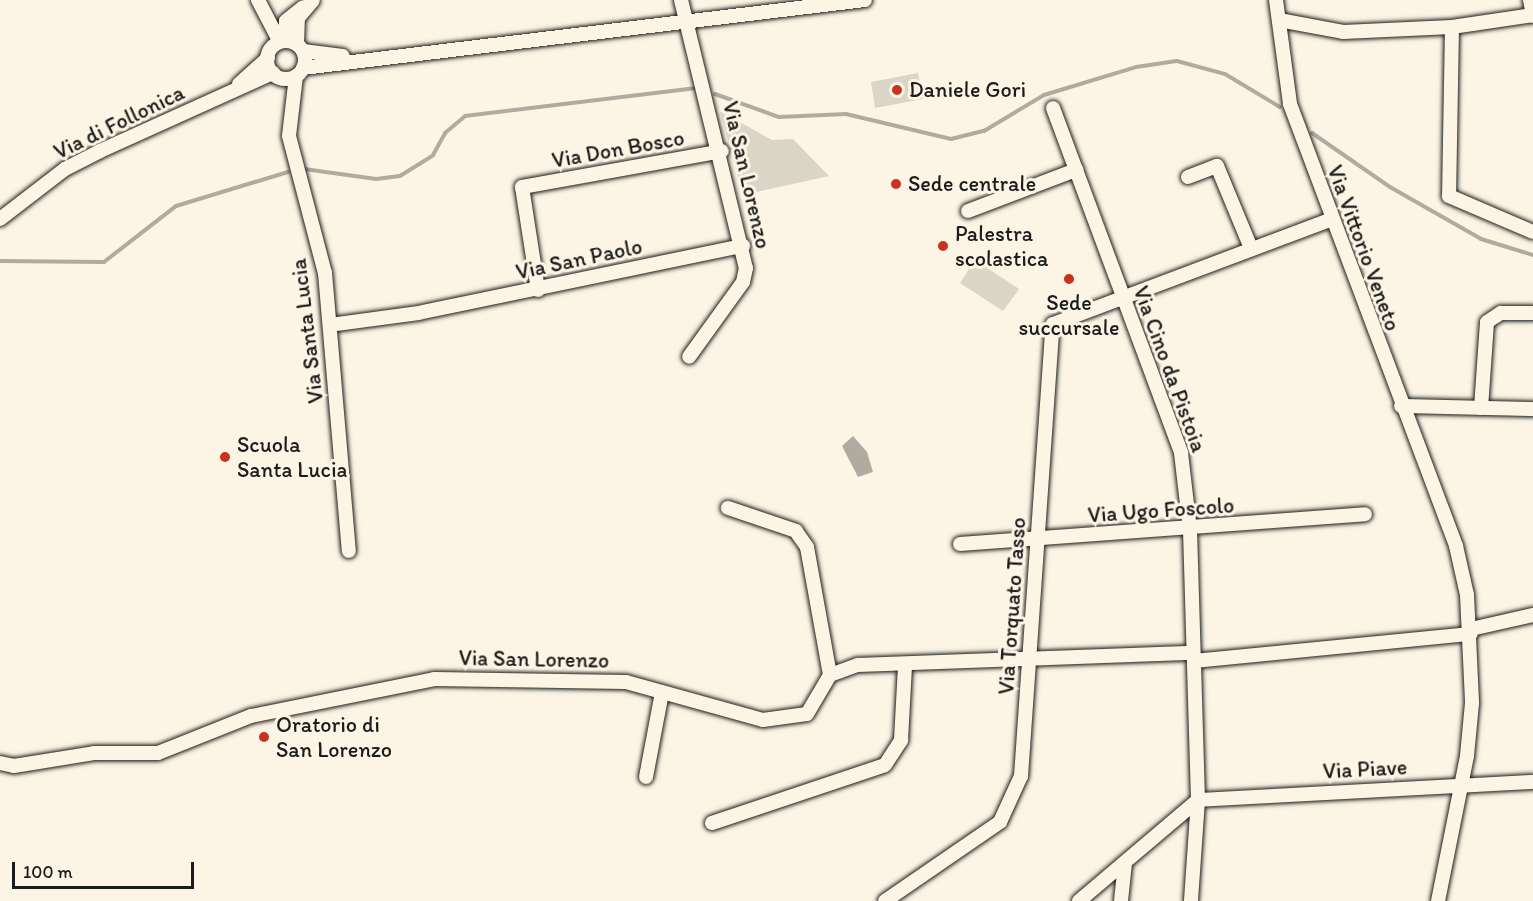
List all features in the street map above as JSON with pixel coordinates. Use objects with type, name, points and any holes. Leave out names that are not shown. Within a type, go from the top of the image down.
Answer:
[{"type":"street","points":[[258,0],[291,44],[354,58],[686,23],[830,2],[865,0]]},
{"type":"street","name":"Via San Lorenzo","points":[[681,0],[722,151],[743,246],[743,282],[689,357]]},
{"type":"street","name":"Via Vittorio Veneto","points":[[1276,0],[1290,104],[1330,219],[1456,546],[1471,631],[1472,703],[1463,786],[1443,900]]},
{"type":"street","points":[[1279,20],[1342,32],[1452,27],[1533,16],[1530,0]]},
{"type":"street","points":[[289,74],[291,44],[298,18],[310,2]]},
{"type":"street","points":[[1452,27],[1449,196],[1533,232]]},
{"type":"street","name":"Via di Follonica","points":[[231,91],[268,58],[291,44]]},
{"type":"street","points":[[268,58],[289,74]]},
{"type":"street","name":"Via di Follonica","points":[[0,219],[65,169],[231,91],[354,58]]},
{"type":"street","name":"Via Santa Lucia","points":[[289,74],[288,109],[291,152],[323,263],[349,551]]},
{"type":"street","name":"Via Cino da Pistoia","points":[[1053,108],[1181,453],[1190,530],[1198,800],[1191,901]]},
{"type":"street","name":"Via Don Bosco","points":[[538,290],[522,187],[722,151]]},
{"type":"street","points":[[1188,177],[1217,166],[1251,248]]},
{"type":"street","points":[[968,211],[1076,170]]},
{"type":"street","points":[[1122,297],[1330,219]]},
{"type":"street","name":"Via San Paolo","points":[[330,325],[421,313],[743,246]]},
{"type":"street","name":"Via Torquato Tasso","points":[[885,901],[1000,822],[1021,776],[1053,324],[1122,297]]},
{"type":"street","points":[[1481,408],[1487,322],[1500,313],[1533,313]]},
{"type":"street","points":[[1401,406],[1533,409]]},
{"type":"street","points":[[728,508],[781,524],[803,538],[830,675],[858,665],[905,666],[1029,659],[1193,657],[1471,631],[1533,615]]},
{"type":"street","name":"Via Ugo Foscolo","points":[[960,544],[1190,530],[1365,514]]},
{"type":"street","points":[[712,824],[885,765],[901,740],[905,666]]},
{"type":"street","name":"Via San Lorenzo","points":[[0,763],[14,766],[94,753],[158,753],[251,716],[434,679],[626,682],[725,713],[786,720],[814,706],[830,675]]},
{"type":"street","points":[[646,777],[662,692]]},
{"type":"street","name":"Via Piave","points":[[1198,800],[1533,782]]},
{"type":"street","points":[[1079,901],[1198,800]]},
{"type":"street","points":[[1121,901],[1125,864]]},
{"type":"shaded area","name":"Daniele Gori","points":[[918,73],[923,99],[875,108],[871,82]]},
{"type":"shaded area","points":[[720,111],[772,140],[793,139],[829,176],[743,195]]},
{"type":"shaded area","points":[[975,260],[1019,289],[1003,311],[960,283]]},
{"type":"shaded area","points":[[853,436],[867,452],[873,472],[858,477],[842,446]]},
{"type":"waterway","points":[[715,94],[779,117],[846,114],[951,139],[984,131],[1044,95],[1136,67],[1177,61],[1225,74],[1280,107]]},
{"type":"waterway","points":[[304,169],[376,179],[400,176],[433,155],[445,133],[465,116],[696,88]]},
{"type":"waterway","points":[[1312,133],[1390,187],[1481,239],[1533,255]]},
{"type":"waterway","points":[[0,261],[104,262],[176,206],[288,172]]},
{"type":"place","name":"Daniele Gori","points":[[897,90]]},
{"type":"place","name":"Sede centrale","points":[[896,184]]},
{"type":"place","name":"Palestra scolastica","points":[[943,246]]},
{"type":"place","name":"Sede succursale","points":[[1069,279]]},
{"type":"place","name":"Scuola Santa Lucia","points":[[225,457]]},
{"type":"place","name":"Oratorio di San Lorenzo","points":[[264,737]]}]
